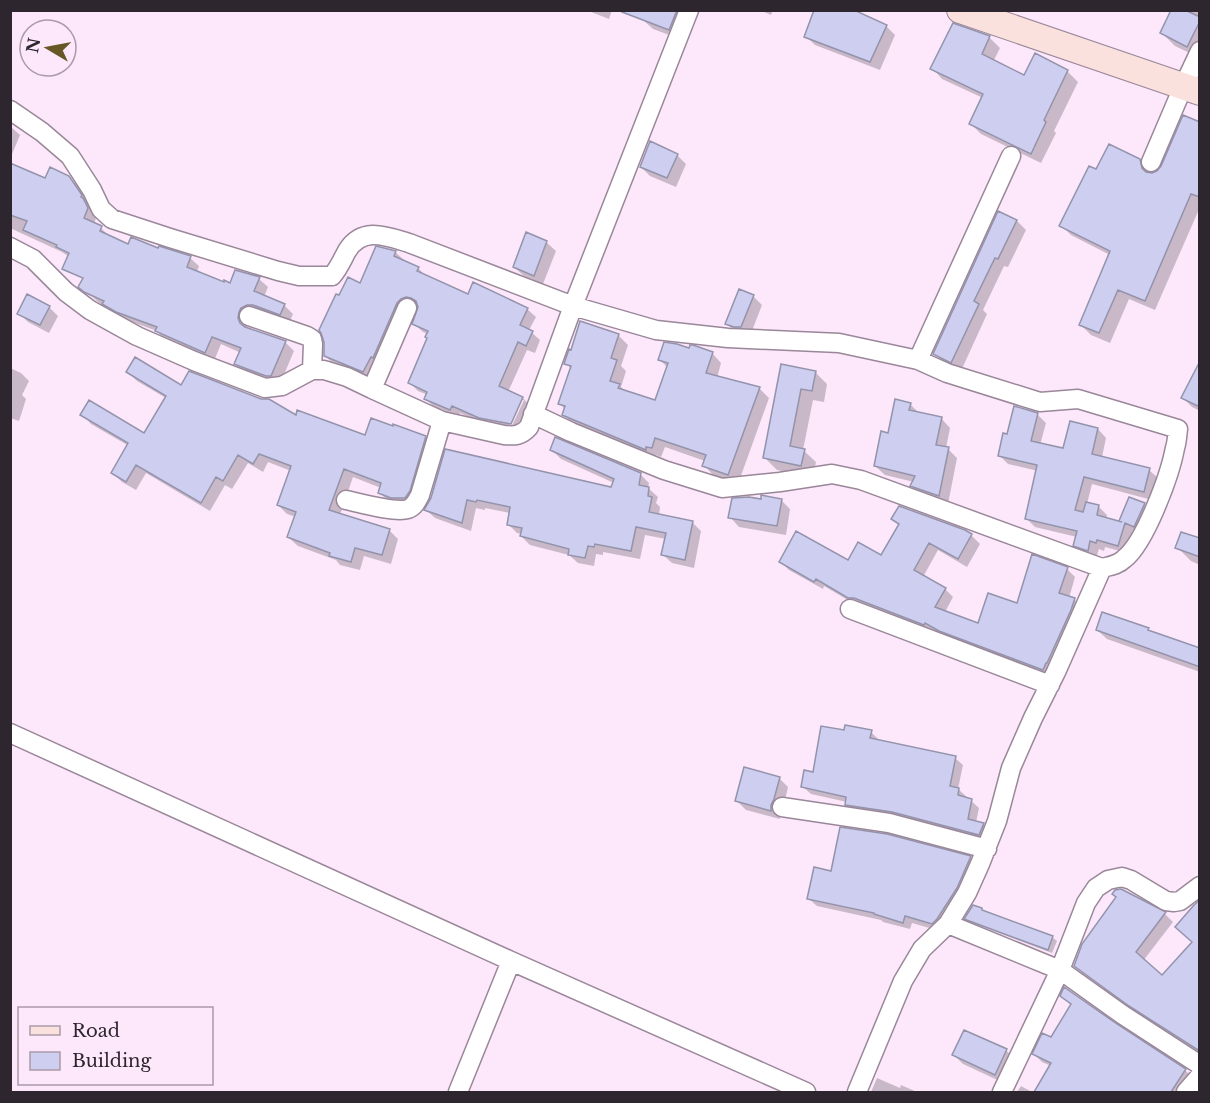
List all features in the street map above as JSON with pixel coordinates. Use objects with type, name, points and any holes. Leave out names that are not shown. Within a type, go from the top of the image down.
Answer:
[{"type":"main road","points":[[960,10],[1191,90]]},
{"type":"street","points":[[10,247],[33,259],[66,292],[90,310],[137,336],[265,388],[282,386],[312,370],[324,369],[347,377],[442,421],[496,434],[516,436],[525,432],[528,427],[689,10]]},
{"type":"street","points":[[1151,162],[1191,90],[1200,51]]},
{"type":"street","points":[[10,110],[42,132],[70,156],[101,209],[112,219],[278,271],[299,276],[332,276],[353,242],[362,236],[384,237],[409,243],[573,306],[656,330],[729,338],[839,343],[918,360],[947,373],[1040,402],[1078,399],[1178,429],[1176,448],[1168,473],[1154,509],[1136,545],[1124,560],[1113,566],[1102,568],[861,480],[832,474],[722,488],[664,470],[533,414]]},
{"type":"street","points":[[918,360],[1011,156]]},
{"type":"street","points":[[372,389],[407,308]]},
{"type":"street","points":[[249,316],[312,339],[312,370]]},
{"type":"street","points":[[346,500],[397,509],[407,509],[414,505],[420,495],[442,421]]},
{"type":"street","points":[[857,1092],[910,968],[922,949],[948,924],[967,893],[997,821],[1011,768],[1102,568]]},
{"type":"street","points":[[850,609],[1050,685]]},
{"type":"street","points":[[10,734],[806,1092]]},
{"type":"street","points":[[782,807],[889,823],[987,849]]},
{"type":"street","points":[[1002,1092],[1060,970],[1086,903],[1100,884],[1122,877],[1166,901],[1174,902],[1180,902],[1200,886]]},
{"type":"street","points":[[948,924],[1060,970],[1123,1015],[1200,1065]]},
{"type":"street","points":[[458,1092],[511,961]]},
{"type":"street","points":[[1186,1092],[1200,1076]]},
{"type":"building","points":[[623,10],[677,10],[669,30],[622,12]]},
{"type":"building","points":[[814,10],[854,10],[887,25],[870,62],[804,37]]},
{"type":"building","points":[[1171,10],[1185,10],[1200,17],[1187,47],[1160,33]]},
{"type":"building","points":[[953,23],[990,36],[982,54],[1024,75],[1035,53],[1068,70],[1044,120],[1046,122],[1031,154],[969,124],[983,94],[930,69]]},
{"type":"building","points":[[1183,115],[1200,122],[1200,197],[1191,194],[1145,301],[1118,290],[1099,333],[1079,325],[1110,251],[1059,226],[1089,166],[1096,169],[1109,144],[1140,159],[1142,168],[1152,173],[1161,166]]},
{"type":"building","points":[[650,141],[678,154],[667,178],[640,167]]},
{"type":"building","points":[[10,163],[45,178],[50,167],[69,176],[88,208],[84,218],[102,226],[100,231],[128,244],[131,237],[158,248],[159,246],[191,256],[187,267],[224,282],[224,280],[230,283],[235,270],[260,277],[254,291],[285,304],[280,315],[247,305],[241,308],[238,318],[245,327],[286,341],[271,376],[234,364],[241,348],[212,337],[205,353],[155,331],[157,327],[116,312],[102,304],[104,301],[84,292],[78,287],[83,278],[62,269],[69,253],[23,230],[27,221],[10,215]]},
{"type":"building","points":[[998,211],[1017,220],[974,301],[979,304],[951,363],[933,354]]},
{"type":"building","points":[[526,232],[547,241],[534,276],[513,267]]},
{"type":"building","points":[[376,246],[396,251],[394,256],[419,267],[417,271],[468,294],[473,282],[528,308],[520,325],[533,331],[526,346],[518,342],[499,386],[523,397],[511,424],[479,418],[452,406],[450,410],[424,399],[427,392],[408,383],[428,331],[412,324],[418,307],[416,301],[411,298],[406,297],[397,303],[373,358],[371,357],[363,372],[324,356],[324,342],[319,330],[336,294],[339,295],[348,277],[360,283]]},
{"type":"building","points":[[739,289],[754,295],[741,327],[734,327],[725,324]]},
{"type":"building","points":[[27,294],[50,306],[40,325],[17,314]]},
{"type":"building","points":[[580,321],[619,334],[611,358],[617,360],[610,381],[620,384],[618,388],[655,400],[668,363],[658,360],[664,342],[689,348],[693,345],[713,352],[706,373],[760,387],[728,475],[702,466],[706,455],[655,438],[652,448],[646,447],[646,450],[562,415],[565,406],[558,404],[571,366],[564,364]]},
{"type":"building","points":[[135,357],[181,385],[189,371],[261,399],[269,399],[296,415],[297,410],[365,435],[371,418],[426,436],[410,491],[405,498],[391,498],[378,493],[381,483],[344,469],[329,510],[390,529],[382,555],[355,548],[351,562],[329,556],[330,553],[287,537],[296,512],[277,505],[291,466],[259,454],[253,464],[238,455],[223,481],[216,477],[201,503],[136,465],[126,482],[111,473],[128,443],[80,415],[89,400],[144,433],[166,396],[126,372]]},
{"type":"building","points":[[1200,361],[1200,407],[1181,398]]},
{"type":"building","points":[[781,364],[816,371],[812,391],[801,389],[790,446],[805,449],[801,466],[763,458]]},
{"type":"building","points":[[895,399],[911,403],[909,410],[942,417],[936,445],[949,447],[939,496],[910,486],[915,476],[874,466],[881,431],[888,433]]},
{"type":"building","points":[[1014,406],[1038,413],[1031,441],[1063,448],[1070,421],[1098,428],[1092,454],[1150,468],[1144,492],[1084,477],[1075,510],[1083,512],[1086,502],[1099,505],[1097,515],[1122,522],[1119,521],[1129,497],[1145,503],[1134,527],[1125,523],[1118,546],[1097,540],[1096,543],[1090,541],[1088,551],[1073,546],[1077,531],[1025,519],[1037,465],[998,456],[1003,433],[1007,434]]},
{"type":"building","points":[[555,437],[641,473],[639,485],[649,487],[648,496],[652,497],[649,512],[693,521],[685,560],[661,555],[666,533],[636,527],[631,551],[595,544],[594,547],[588,546],[585,558],[568,555],[569,549],[520,536],[522,528],[507,525],[510,507],[467,500],[462,523],[424,510],[431,498],[445,449],[611,487],[614,479],[550,450]]},
{"type":"building","points":[[761,495],[782,499],[777,526],[728,518],[732,498],[761,499]]},
{"type":"building","points":[[899,506],[972,534],[958,559],[929,543],[914,570],[946,588],[935,607],[978,623],[988,593],[1017,603],[1032,554],[1068,567],[1059,593],[1075,598],[1043,670],[939,631],[925,623],[924,625],[854,598],[848,598],[816,579],[814,582],[779,562],[796,531],[848,560],[858,542],[881,555],[899,524],[891,519]]},
{"type":"building","points":[[1181,532],[1200,538],[1200,557],[1175,548]]},
{"type":"building","points":[[1102,612],[1200,648],[1200,667],[1096,630]]},
{"type":"building","points":[[845,725],[872,730],[870,738],[956,756],[950,786],[959,788],[958,795],[972,799],[968,819],[984,823],[979,835],[892,812],[845,805],[846,797],[801,787],[804,770],[813,772],[821,726],[844,730]]},
{"type":"building","points":[[744,767],[780,777],[771,811],[735,801]]},
{"type":"building","points":[[840,827],[887,834],[971,856],[957,888],[932,924],[905,916],[903,923],[874,913],[807,899],[814,867],[831,871]]},
{"type":"building","points":[[1121,889],[1166,912],[1136,952],[1162,975],[1192,942],[1175,927],[1200,900],[1200,1047],[1198,1050],[1129,1006],[1074,966],[1082,944],[1116,897],[1112,894],[1115,890]]},
{"type":"building","points":[[973,905],[1053,936],[1048,950],[964,919]]},
{"type":"building","points":[[1064,987],[1186,1069],[1171,1092],[1034,1092],[1051,1063],[1032,1054],[1042,1033],[1051,1037],[1071,1004],[1060,996]]},
{"type":"building","points":[[964,1030],[1007,1049],[995,1075],[952,1055]]}]
